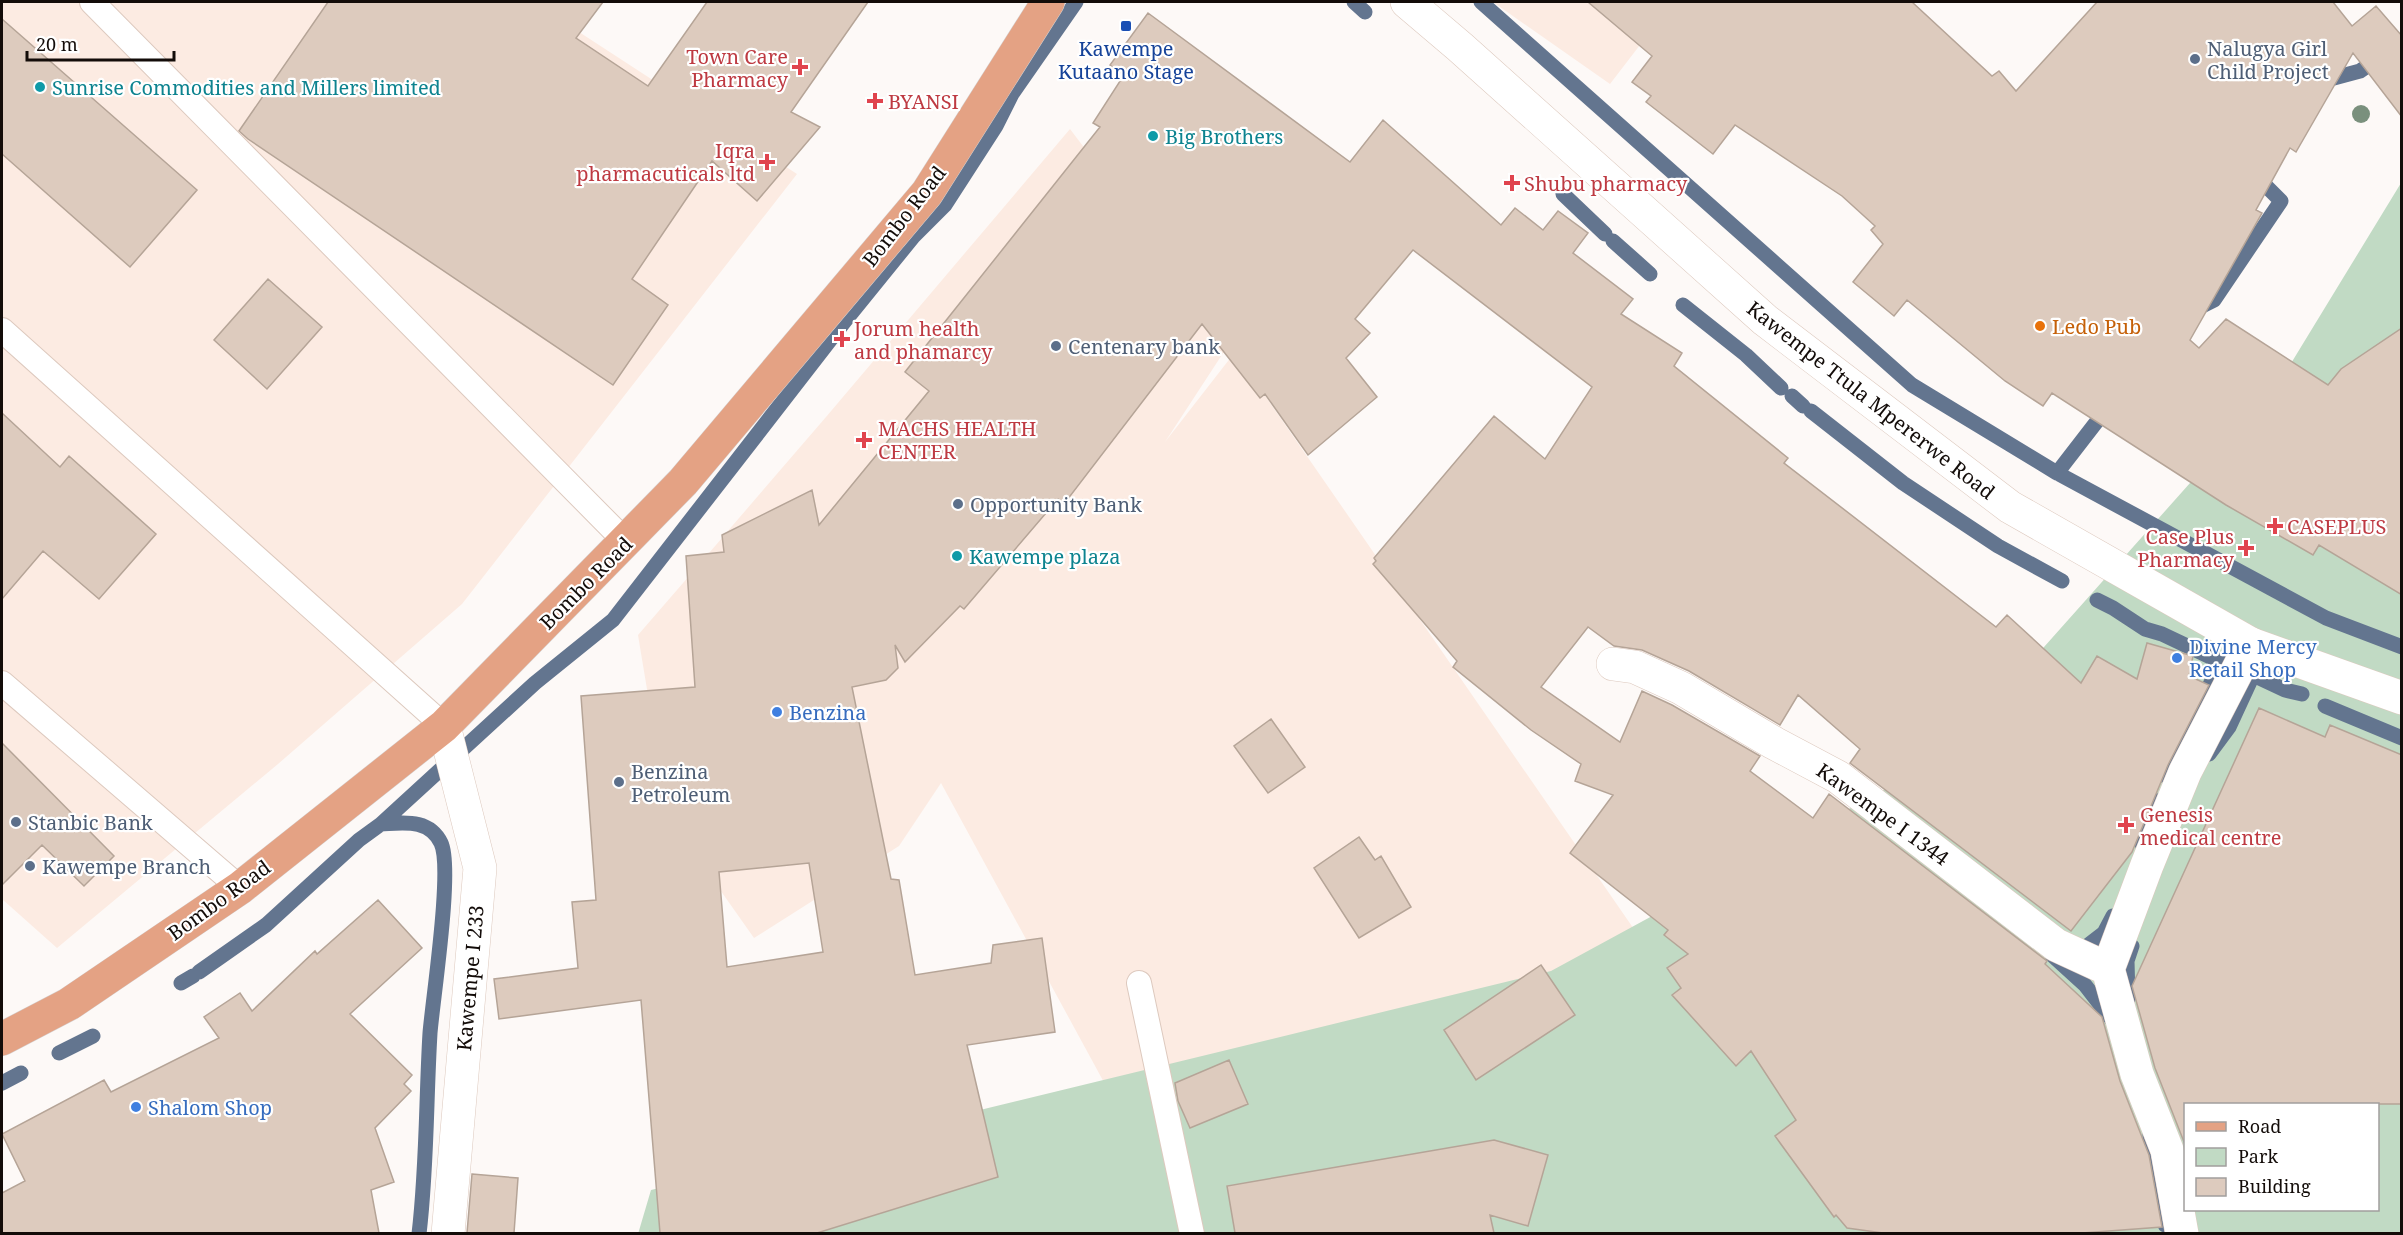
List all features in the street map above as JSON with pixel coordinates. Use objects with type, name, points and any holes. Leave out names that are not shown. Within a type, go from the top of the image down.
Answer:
[{"type":"main road","name":"Bombo Road","points":[[2,1040],[69,1004],[240,888],[444,726],[683,482],[927,193],[1048,2]]},
{"type":"street","name":"Kawempe Ttula Mpererwe Road","points":[[1407,2],[1460,46],[1765,321],[2010,507],[2251,644],[2402,698]]},
{"type":"street","points":[[2182,1233],[2167,1150],[2137,1074],[2108,969],[2146,865],[2185,772],[2251,644]]},
{"type":"street","name":"Kawempe I 1344","points":[[1613,664],[1635,667],[1682,688],[1774,743],[1838,777],[1883,814],[1932,848],[2056,945],[2108,969]]},
{"type":"street","name":"Kawempe I 233","points":[[444,726],[480,868],[448,1233]]},
{"type":"lane","points":[[92,2],[626,542]]},
{"type":"lane","points":[[2,330],[444,726]]},
{"type":"lane","points":[[2,683],[240,888]]},
{"type":"lane","points":[[1139,983],[1192,1233]]},
{"type":"shaded area","points":[[2,2],[533,2],[797,174],[462,604],[278,764],[57,948],[2,899]]},
{"type":"shaded area","points":[[1493,2],[1673,2],[1610,84]]},
{"type":"shaded area","points":[[1070,129],[1231,341],[1165,442],[1235,352],[1844,1233],[1186,1233],[941,783],[899,846],[754,938],[668,816],[638,635]]},
{"type":"green space","points":[[2401,183],[2401,1233],[638,1234],[651,1190],[1551,971],[1948,755],[2279,383]]},
{"type":"building","points":[[328,2],[603,2],[576,38],[648,86],[707,2],[868,2],[791,112],[820,127],[757,201],[712,161],[632,279],[668,305],[613,385],[239,131]]},
{"type":"building","points":[[1588,2],[1912,2],[1992,76],[1999,71],[2016,91],[2097,2],[2333,2],[2352,26],[2376,6],[2402,36],[2402,117],[2353,53],[2296,152],[2290,148],[2256,210],[2262,213],[2190,340],[2199,348],[2226,319],[2328,385],[2341,369],[2402,328],[2402,595],[2319,545],[2313,555],[2226,505],[2052,393],[2043,406],[2005,381],[1907,300],[1894,316],[1853,282],[1883,244],[1871,230],[1875,226],[1842,196],[1735,125],[1713,154],[1646,102],[1651,96],[1632,82],[1652,56]]},
{"type":"building","points":[[1148,13],[1350,162],[1383,120],[1501,225],[1515,208],[1543,230],[1558,211],[1588,233],[1573,253],[1633,299],[1621,314],[1682,353],[1674,366],[1788,458],[1784,463],[1996,627],[2007,615],[2081,683],[2097,656],[2137,679],[2147,643],[2193,656],[2189,676],[2209,685],[2168,765],[2132,852],[2071,931],[1850,763],[1860,749],[1798,695],[1780,725],[1689,671],[1642,650],[1614,646],[1588,627],[1541,687],[1620,742],[1642,691],[1672,705],[1760,756],[1750,771],[1813,818],[1829,794],[2047,961],[2045,964],[2102,1017],[2120,1081],[2149,1155],[2162,1227],[2082,1233],[1883,1233],[1847,1228],[1836,1215],[1834,1217],[1775,1136],[1796,1120],[1751,1051],[1736,1066],[1672,995],[1681,988],[1667,968],[1688,954],[1664,935],[1668,930],[1570,853],[1613,795],[1575,781],[1581,764],[1531,730],[1453,667],[1457,661],[1373,564],[1376,561],[1374,558],[1494,416],[1545,459],[1592,387],[1413,250],[1355,319],[1370,333],[1346,358],[1377,397],[1308,455],[1265,394],[1260,398],[1202,324],[1064,504],[1058,499],[964,609],[960,606],[905,662],[895,645],[898,668],[886,680],[852,687],[891,879],[899,880],[915,975],[991,963],[993,945],[1042,938],[1055,1032],[967,1045],[998,1177],[817,1233],[660,1233],[641,1000],[499,1019],[494,979],[578,968],[572,902],[596,900],[581,696],[695,687],[686,556],[724,552],[722,535],[812,490],[819,525],[929,391],[905,372],[1100,127],[1093,123],[1124,75],[1110,65]],"holes":[[[809,863],[823,952],[727,967],[719,872]]]},
{"type":"building","name":"Sunrise Commodities and Millers limited","points":[[2,19],[197,190],[130,267],[2,154]]},
{"type":"building","points":[[268,279],[322,327],[267,389],[214,340]]},
{"type":"building","points":[[2,413],[60,467],[69,456],[156,534],[99,599],[43,551],[2,599]]},
{"type":"building","points":[[2259,708],[2325,737],[2330,725],[2402,755],[2402,1104],[2184,1103],[2184,1142],[2155,1068],[2132,986]]},
{"type":"building","points":[[1271,719],[1305,767],[1268,793],[1234,746]]},
{"type":"building","points":[[2,743],[114,856],[84,886],[42,845],[2,885]]},
{"type":"building","points":[[1359,837],[1375,860],[1381,856],[1411,907],[1359,938],[1314,868]]},
{"type":"building","points":[[378,900],[422,948],[350,1014],[412,1075],[404,1084],[411,1091],[375,1128],[394,1182],[371,1190],[379,1233],[2,1233],[2,1193],[25,1181],[2,1134],[104,1080],[111,1092],[219,1038],[204,1017],[240,993],[252,1011],[315,951],[317,954]]},
{"type":"building","points":[[1541,965],[1575,1015],[1476,1080],[1444,1030]]},
{"type":"building","points":[[1229,1060],[1248,1104],[1190,1128],[1178,1101],[1175,1083]]},
{"type":"building","points":[[1494,1140],[1548,1155],[1528,1226],[1490,1215],[1494,1233],[1235,1233],[1227,1186]]},
{"type":"building","points":[[472,1174],[518,1178],[514,1233],[467,1233]]},
{"type":"waterway","points":[[199,972],[266,925],[359,840],[381,824],[535,683],[613,620],[845,321],[913,237],[945,205],[996,126],[1012,94],[1076,2]]},
{"type":"waterway","points":[[1354,2],[1365,12]]},
{"type":"waterway","points":[[1481,2],[1912,385],[2057,473],[2326,618],[2402,647]]},
{"type":"waterway","points":[[2319,82],[2360,71],[2379,58]]},
{"type":"waterway","points":[[2194,310],[2214,300],[2281,201],[2254,174]]},
{"type":"waterway","points":[[1563,194],[1605,234]]},
{"type":"waterway","points":[[1613,241],[1650,274]]},
{"type":"waterway","points":[[1683,305],[1746,355],[1781,388]]},
{"type":"waterway","points":[[1792,396],[1803,406]]},
{"type":"waterway","points":[[2057,473],[2108,407]]},
{"type":"waterway","points":[[1811,411],[1903,483],[1998,546],[2062,581]]},
{"type":"waterway","points":[[2097,600],[2145,629],[2162,634],[2221,662],[2187,732],[2161,775]]},
{"type":"waterway","points":[[2209,754],[2229,727],[2253,675],[2285,690],[2302,694]]},
{"type":"waterway","points":[[2325,706],[2402,738]]},
{"type":"waterway","points":[[2142,844],[2151,797]]},
{"type":"waterway","points":[[381,824],[415,824],[430,829],[441,843],[444,857],[444,905],[430,1033],[425,1159],[419,1234]]},
{"type":"waterway","points":[[2077,946],[2082,950],[2104,933],[2113,916]]},
{"type":"waterway","points":[[2128,999],[2127,961],[2132,946]]},
{"type":"waterway","points":[[2052,955],[2085,985],[2113,1021]]},
{"type":"waterway","points":[[181,983],[193,976]]},
{"type":"waterway","points":[[59,1053],[93,1036]]},
{"type":"waterway","points":[[2,1083],[21,1073]]},
{"type":"waterway","points":[[2150,1134],[2150,1174],[2165,1225]]},
{"type":"place","name":"Kawempe Kutaano Stage","points":[[1126,26]]},
{"type":"place","name":"Nalugya Girl Child Project","points":[[2195,59]]},
{"type":"place","name":"Town Care Pharmacy","points":[[800,67]]},
{"type":"place","name":"Sunrise Commodities and Millers limited","points":[[40,87]]},
{"type":"place","name":"BYANSI","points":[[875,101]]},
{"type":"place","name":"Big Brothers","points":[[1153,136]]},
{"type":"place","name":"Iqra pharmacuticals ltd","points":[[767,162]]},
{"type":"place","name":"Shubu pharmacy","points":[[1512,183]]},
{"type":"place","name":"Ledo Pub","points":[[2040,326]]},
{"type":"place","name":"Jorum health and phamarcy","points":[[842,339]]},
{"type":"place","name":"Centenary bank","points":[[1056,346]]},
{"type":"place","name":"MACHS HEALTH CENTER","points":[[864,440]]},
{"type":"place","name":"Opportunity Bank","points":[[958,504]]},
{"type":"place","name":"CASEPLUS","points":[[2275,526]]},
{"type":"place","name":"Case Plus Pharmacy","points":[[2246,548]]},
{"type":"place","name":"Kawempe plaza","points":[[957,556]]},
{"type":"place","name":"Divine Mercy Retail Shop","points":[[2177,658]]},
{"type":"place","name":"Benzina","points":[[777,712]]},
{"type":"place","name":"Benzina Petroleum","points":[[619,782]]},
{"type":"place","name":"Stanbic Bank","points":[[16,822]]},
{"type":"place","name":"Genesis medical centre","points":[[2126,825]]},
{"type":"place","name":"Kawempe Branch","points":[[30,866]]},
{"type":"place","name":"Shalom Shop","points":[[136,1107]]}]
